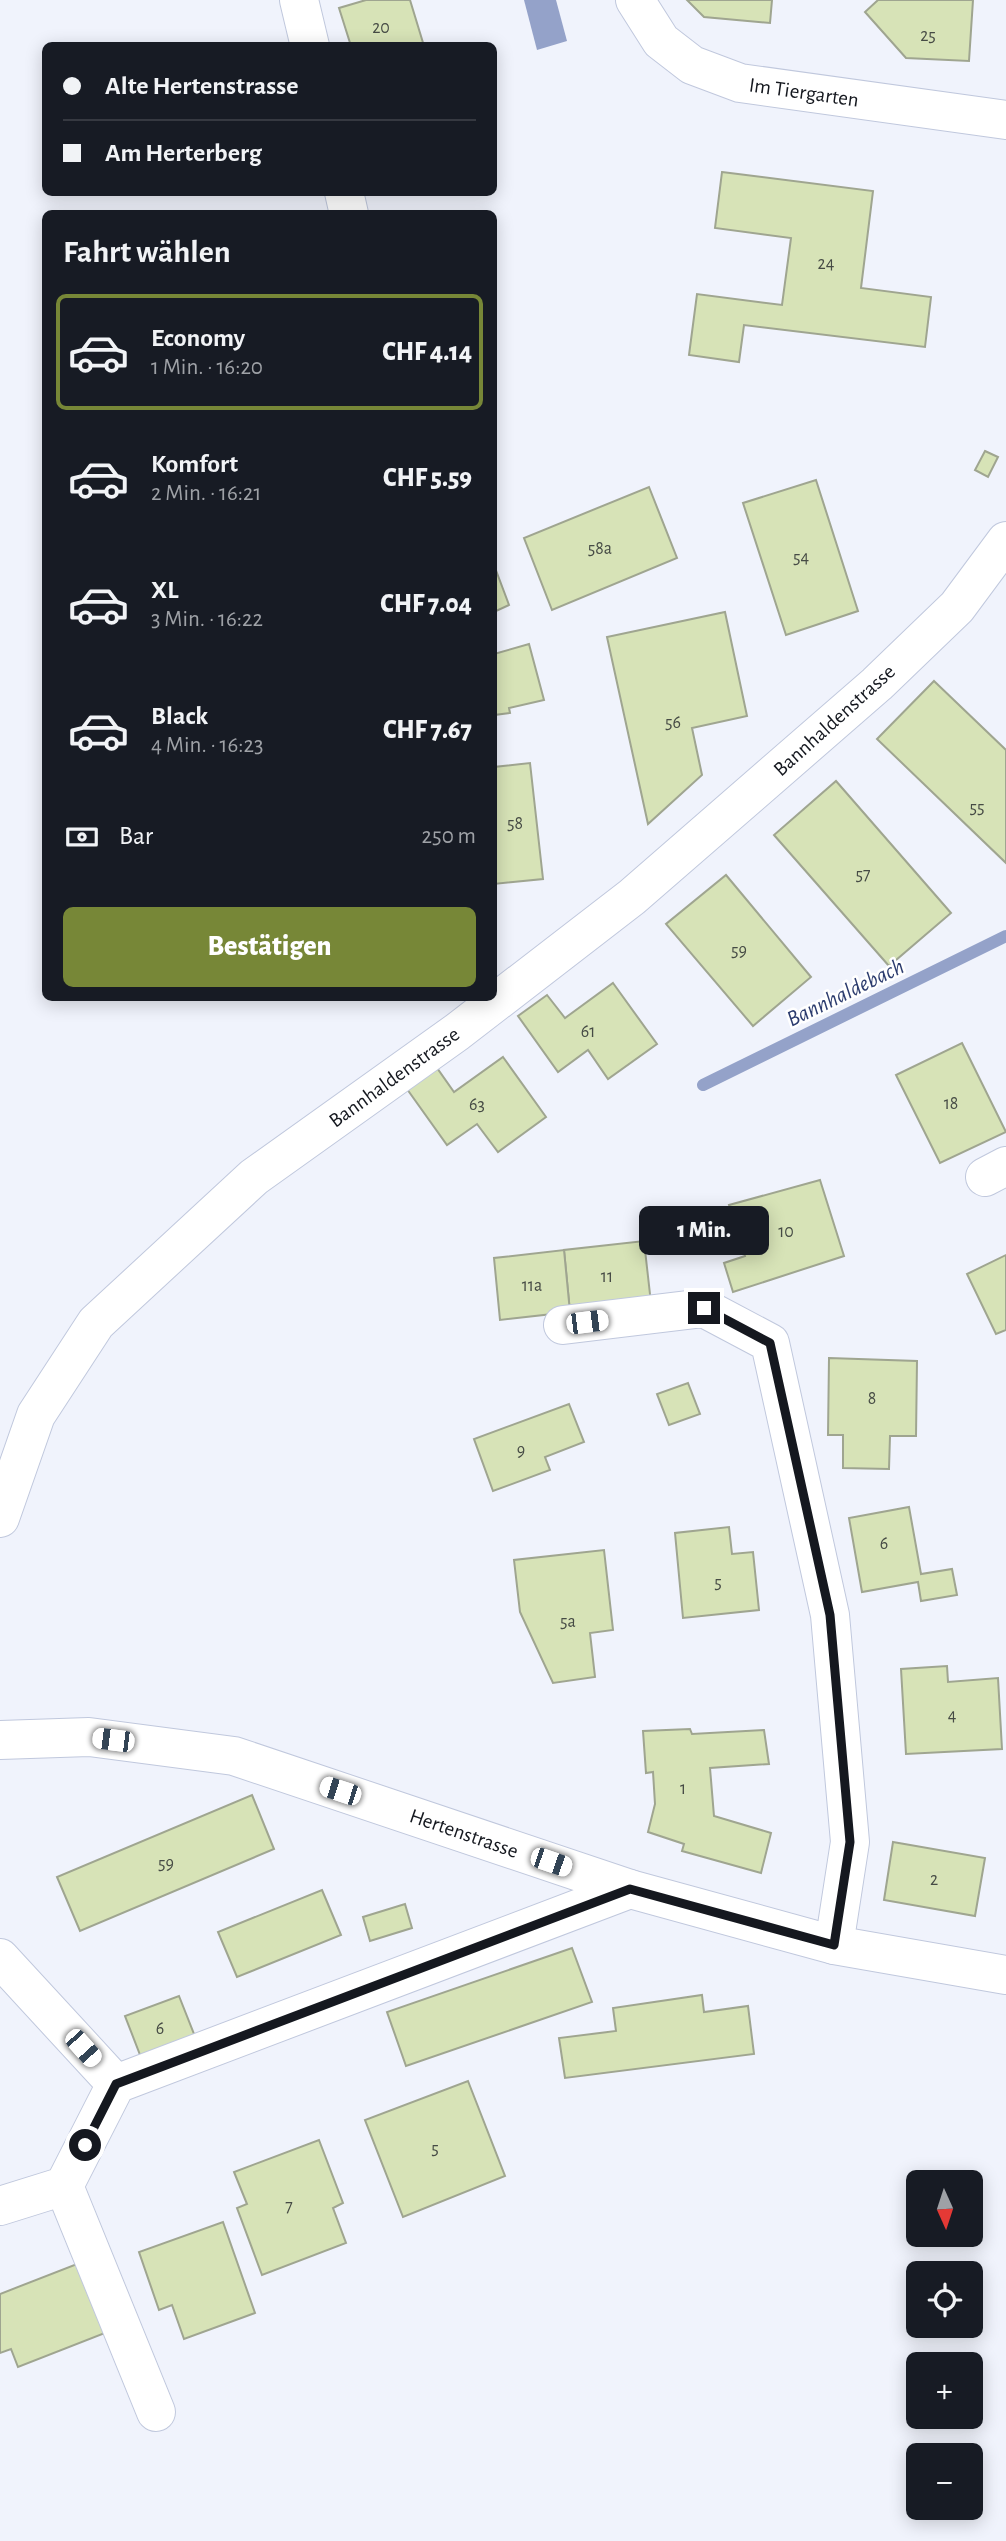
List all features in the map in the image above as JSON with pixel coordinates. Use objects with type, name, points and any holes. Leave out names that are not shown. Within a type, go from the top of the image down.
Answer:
[{"type":"street","points":[[299,0],[309,42]]},
{"type":"street","name":"Im Tiergarten","points":[[635,0],[661,41],[692,65],[740,83],[1006,120]]},
{"type":"street","name":"Bannhaldenstrasse","points":[[497,990],[632,897],[877,684],[957,607],[1006,541]]},
{"type":"street","name":"Bannhaldenstrasse","points":[[0,1518],[36,1415],[96,1323],[254,1177],[480,1001]]},
{"type":"street","points":[[563,1325],[704,1308],[770,1343],[830,1615],[850,1842],[834,1945]]},
{"type":"street","name":"Hertenstrasse","points":[[0,1740],[89,1737],[234,1756],[630,1889],[834,1945],[1006,1975]]},
{"type":"street","points":[[0,2206],[64,2186],[116,2084],[630,1889]]},
{"type":"street","points":[[0,1958],[116,2084]]},
{"type":"street","points":[[64,2186],[156,2412]]},
{"type":"water","points":[[524,0],[556,0],[567,41],[537,50]]},
{"type":"building","points":[[366,0],[410,0],[423,42],[350,42],[339,8]]},
{"type":"building","points":[[687,0],[772,0],[770,23],[704,17]]},
{"type":"building","points":[[878,0],[973,0],[969,61],[906,58],[865,12]]},
{"type":"building","points":[[722,172],[873,191],[861,288],[931,297],[925,347],[744,325],[739,362],[689,355],[697,294],[782,305],[791,238],[715,228]]},
{"type":"building","points":[[985,451],[998,457],[988,477],[975,470]]},
{"type":"building","points":[[816,480],[858,611],[786,635],[743,503]]},
{"type":"building","points":[[649,487],[677,558],[552,610],[524,538]]},
{"type":"building","points":[[497,573],[509,605],[497,611]]},
{"type":"building","points":[[725,612],[747,716],[692,728],[702,775],[648,824],[607,637]]},
{"type":"building","points":[[529,644],[544,700],[509,708],[510,713],[497,715],[497,653]]},
{"type":"building","points":[[934,681],[1006,750],[1006,863],[877,739]]},
{"type":"building","points":[[530,763],[543,879],[497,884],[497,767]]},
{"type":"building","points":[[836,781],[951,913],[889,966],[774,835]]},
{"type":"building","points":[[726,875],[811,977],[753,1026],[666,924]]},
{"type":"building","points":[[613,983],[657,1044],[608,1079],[588,1050],[558,1072],[518,1016],[547,995],[565,1018]]},
{"type":"building","points":[[962,1043],[1006,1132],[940,1163],[896,1075]]},
{"type":"building","points":[[503,1057],[546,1117],[498,1152],[477,1124],[447,1145],[407,1089],[437,1068],[454,1092]]},
{"type":"building","points":[[820,1180],[844,1256],[733,1292],[724,1263],[745,1256],[729,1205]]},
{"type":"building","points":[[644,1241],[651,1303],[570,1312],[564,1250]]},
{"type":"building","points":[[564,1250],[570,1312],[500,1320],[494,1258]]},
{"type":"building","points":[[1006,1255],[1006,1330],[996,1334],[967,1274]]},
{"type":"building","points":[[829,1358],[917,1361],[916,1436],[890,1436],[889,1469],[843,1468],[843,1435],[828,1435]]},
{"type":"building","points":[[688,1383],[700,1414],[669,1425],[657,1394]]},
{"type":"building","points":[[569,1404],[584,1442],[545,1457],[550,1470],[493,1491],[474,1439]]},
{"type":"building","points":[[909,1507],[921,1574],[952,1569],[957,1595],[921,1601],[918,1582],[862,1592],[849,1518]]},
{"type":"building","points":[[729,1527],[732,1554],[753,1552],[759,1610],[683,1618],[675,1533]]},
{"type":"building","points":[[604,1550],[613,1630],[590,1633],[595,1677],[553,1683],[520,1612],[514,1560]]},
{"type":"building","points":[[947,1666],[948,1682],[998,1678],[1002,1749],[906,1754],[901,1669]]},
{"type":"building","points":[[690,1729],[692,1734],[764,1730],[769,1764],[710,1768],[714,1816],[771,1833],[761,1873],[682,1851],[684,1844],[648,1832],[655,1804],[653,1772],[646,1773],[643,1731]]},
{"type":"building","points":[[252,1795],[274,1849],[80,1931],[57,1877]]},
{"type":"building","points":[[893,1842],[985,1858],[975,1916],[884,1900]]},
{"type":"building","points":[[322,1890],[341,1935],[237,1977],[218,1932]]},
{"type":"building","points":[[405,1904],[412,1928],[370,1941],[363,1917]]},
{"type":"building","points":[[572,1948],[592,2002],[406,2066],[387,2012]]},
{"type":"building","points":[[702,1995],[704,2012],[748,2006],[754,2054],[565,2078],[559,2038],[616,2031],[613,2008]]},
{"type":"building","points":[[179,1996],[196,2039],[142,2060],[125,2016]]},
{"type":"building","points":[[468,2081],[505,2176],[403,2217],[365,2120]]},
{"type":"building","points":[[319,2140],[343,2203],[333,2208],[346,2243],[262,2275],[237,2208],[247,2204],[234,2172]]},
{"type":"building","points":[[223,2222],[255,2313],[184,2339],[172,2305],[159,2310],[139,2252]]},
{"type":"building","points":[[77,2264],[105,2333],[18,2367],[11,2349],[0,2353],[0,2294]]},
{"type":"waterway","name":"Bannhaldebach","points":[[703,1085],[1006,936]]},
{"type":"route","points":[[85,2145],[116,2084],[630,1889],[834,1945],[850,1842],[830,1615],[770,1343],[704,1308]]}]
